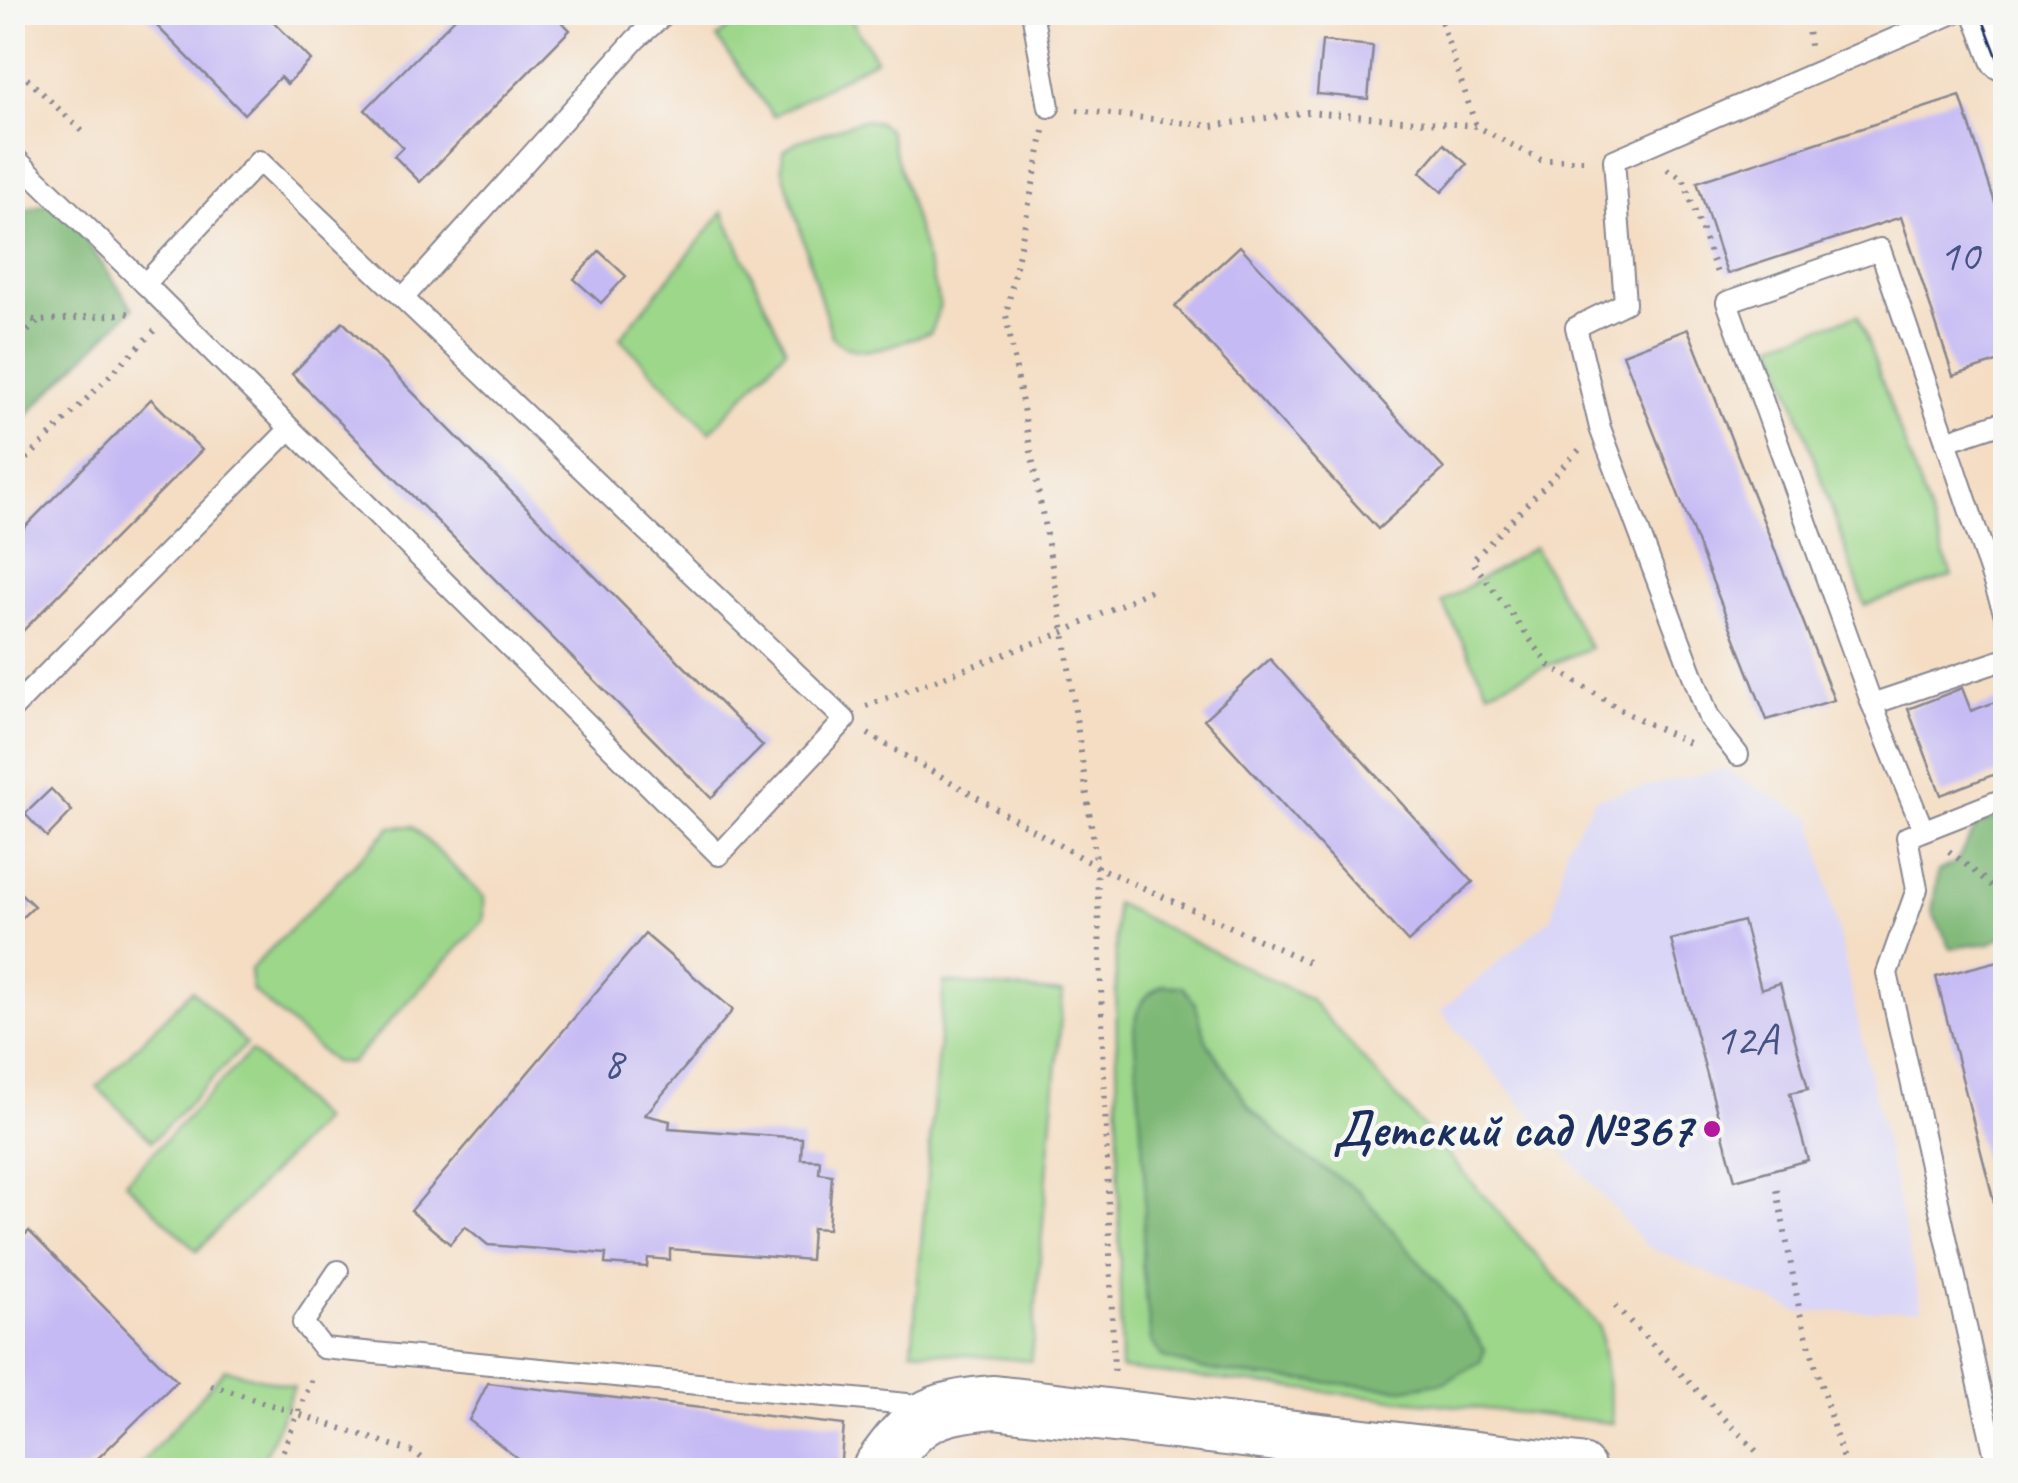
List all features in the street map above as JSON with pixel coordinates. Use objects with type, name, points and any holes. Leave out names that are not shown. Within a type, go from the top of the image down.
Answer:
[{"type":"street","points":[[1990,12],[2006,55]]},
{"type":"street","points":[[878,1470],[900,1439],[940,1407],[994,1402],[1579,1470]]},
{"type":"lane","points":[[404,297],[636,38],[667,12]]},
{"type":"lane","points":[[1032,12],[1049,107]]},
{"type":"lane","points":[[1738,754],[1709,718],[1600,428],[1576,327],[1625,303],[1614,160],[1956,12]]},
{"type":"lane","points":[[12,155],[145,284],[174,310],[719,855],[845,720],[259,161],[145,284]]},
{"type":"lane","points":[[1922,828],[1872,704],[1727,302],[1880,249],[2006,618]]},
{"type":"lane","points":[[1946,441],[2006,421]]},
{"type":"lane","points":[[12,709],[290,430]]},
{"type":"lane","points":[[1872,704],[2006,659]]},
{"type":"lane","points":[[1998,1470],[1887,973],[1917,888],[1907,837],[2006,798]]},
{"type":"lane","points":[[338,1271],[303,1323],[324,1348],[940,1407]]},
{"type":"path","points":[[1438,12],[1476,126]]},
{"type":"path","points":[[12,64],[86,135]]},
{"type":"path","points":[[1114,1380],[1096,867],[1064,632],[1006,315],[1049,107],[1212,126],[1308,112],[1476,126],[1541,160],[1614,160]]},
{"type":"path","points":[[1636,150],[1683,178],[1727,302]]},
{"type":"path","points":[[12,315],[40,321],[174,310]]},
{"type":"path","points":[[12,474],[174,310]]},
{"type":"path","points":[[12,345],[40,321]]},
{"type":"path","points":[[1600,428],[1472,560],[1550,665],[1626,713],[1692,745],[1738,754]]},
{"type":"path","points":[[1157,587],[1064,632],[860,709],[845,720],[1096,867],[1315,965]]},
{"type":"path","points":[[1922,828],[2006,898]]},
{"type":"path","points":[[1777,1190],[1800,1313],[1844,1462]]},
{"type":"path","points":[[1614,1306],[1759,1454]]},
{"type":"path","points":[[275,1470],[315,1370]]},
{"type":"path","points":[[211,1385],[416,1453],[436,1470]]},
{"type":"shaded area","name":"Детский сад №367","points":[[1723,769],[1813,818],[1922,1309],[1800,1313],[1646,1246],[1440,1011],[1552,917],[1567,845],[1596,798]]},
{"type":"green space","points":[[746,13],[847,13],[876,59],[773,116],[717,38]]},
{"type":"green space","points":[[863,120],[878,122],[888,129],[940,305],[931,332],[866,350],[843,345],[832,337],[782,168],[783,151],[796,142]]},
{"type":"green space","points":[[48,203],[66,212],[133,308],[13,429],[13,214]]},
{"type":"green space","points":[[723,212],[786,349],[710,432],[620,338]]},
{"type":"green space","points":[[1858,315],[1952,576],[1865,605],[1774,343]]},
{"type":"green space","points":[[1534,547],[1590,648],[1488,691],[1442,602]]},
{"type":"green space","points":[[2005,814],[2005,934],[1991,943],[1951,948],[1932,912],[1938,871],[1956,862],[1977,825]]},
{"type":"green space","points":[[412,826],[484,897],[484,920],[351,1063],[333,1062],[252,990],[250,970],[391,827]]},
{"type":"green space","points":[[1115,903],[1310,999],[1599,1326],[1613,1423],[1121,1369]]},
{"type":"green space","points":[[944,982],[1063,993],[1031,1361],[912,1350]]},
{"type":"green space","points":[[1164,985],[1183,987],[1195,1003],[1207,1042],[1250,1108],[1293,1149],[1359,1191],[1451,1299],[1485,1350],[1480,1362],[1445,1382],[1404,1389],[1260,1377],[1201,1369],[1163,1358],[1151,1341],[1142,1264],[1145,1186],[1134,1030],[1142,1002]]},
{"type":"green space","points":[[192,990],[246,1044],[152,1141],[97,1087]]},
{"type":"green space","points":[[251,1051],[322,1120],[197,1251],[125,1182]]},
{"type":"green space","points":[[225,1369],[294,1387],[259,1470],[136,1470]]},
{"type":"building","points":[[143,12],[264,12],[311,60],[287,84],[280,77],[244,114]]},
{"type":"building","points":[[461,12],[552,12],[570,30],[420,182],[394,156],[403,147],[365,110]]},
{"type":"building","points":[[1322,41],[1373,46],[1368,99],[1317,94]]},
{"type":"building","points":[[1960,96],[2006,236],[2006,359],[1953,376],[1901,217],[1727,274],[1697,182]]},
{"type":"building","points":[[1444,144],[1467,164],[1442,192],[1420,172]]},
{"type":"building","points":[[1240,246],[1444,469],[1378,529],[1175,306]]},
{"type":"building","points":[[599,251],[626,276],[601,303],[574,279]]},
{"type":"building","points":[[343,322],[763,746],[711,798],[292,374]]},
{"type":"building","points":[[1688,329],[1834,700],[1767,720],[1623,354]]},
{"type":"building","points":[[151,399],[202,450],[12,642],[12,540]]},
{"type":"building","points":[[1270,659],[1473,882],[1408,942],[1204,719]]},
{"type":"building","points":[[1962,688],[1971,711],[2006,698],[2006,770],[1941,795],[1908,709]]},
{"type":"building","points":[[51,789],[72,811],[47,837],[25,814]]},
{"type":"building","points":[[12,885],[34,906],[12,927]]},
{"type":"building","points":[[1743,921],[1761,989],[1780,983],[1808,1089],[1790,1093],[1808,1160],[1735,1180],[1671,940]]},
{"type":"building","points":[[645,934],[733,1010],[645,1115],[670,1121],[669,1128],[802,1138],[801,1159],[820,1160],[819,1173],[832,1175],[828,1229],[812,1228],[810,1260],[670,1249],[670,1260],[648,1258],[647,1267],[605,1264],[606,1254],[488,1245],[465,1226],[450,1244],[411,1211]]},
{"type":"building","points":[[2006,959],[2006,1241],[2004,1241],[1936,977]]},
{"type":"building","points":[[29,1231],[177,1381],[86,1470],[12,1470],[12,1247]]},
{"type":"building","points":[[488,1383],[844,1425],[840,1470],[532,1470],[469,1420]]},
{"type":"building","points":[[994,1462],[1034,1466],[1034,1470],[993,1470]]},
{"type":"tram line","points":[[1980,12],[2006,80]]},
{"type":"tram line","points":[[2000,12],[2006,28]]},
{"type":"place","name":"Детский сад №367","points":[[1712,1129]]}]
